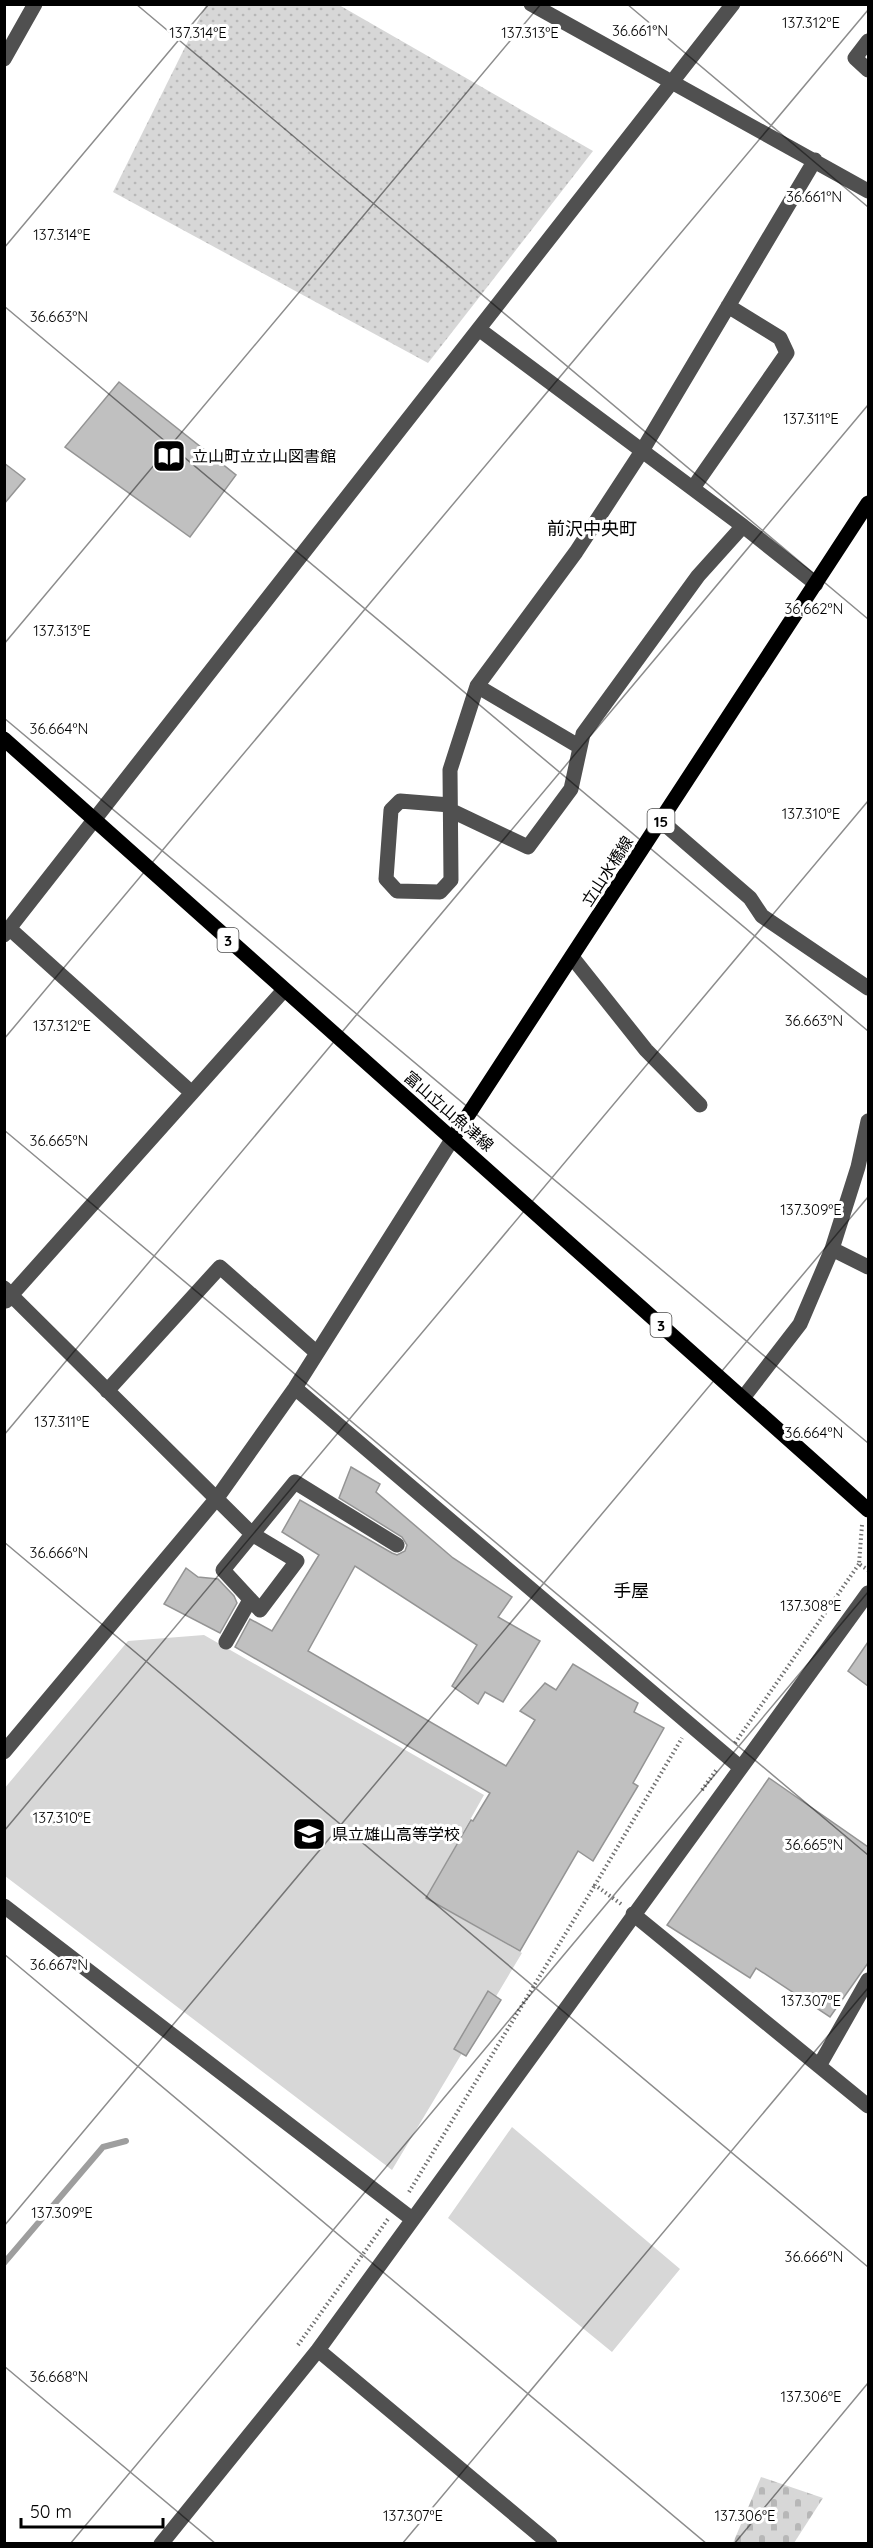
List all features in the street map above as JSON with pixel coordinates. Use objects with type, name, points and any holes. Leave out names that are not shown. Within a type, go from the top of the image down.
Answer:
[{"type":"main road","name":"立山水橋線","points":[[453,1138],[868,503]]},
{"type":"main road","name":"富山立山魚津線","points":[[4,739],[742,1398],[866,1516]]},
{"type":"street","points":[[4,59],[35,4]]},
{"type":"street","points":[[531,4],[868,191]]},
{"type":"street","points":[[192,1093],[7,932],[96,822],[733,4]]},
{"type":"street","points":[[868,41],[855,58],[868,70]]},
{"type":"street","points":[[744,526],[698,576],[583,734],[571,789],[528,847],[450,807],[400,801],[391,810],[386,879],[397,891],[440,892],[451,880],[450,807],[450,770],[477,686],[576,552],[642,451],[815,160]]},
{"type":"street","points":[[693,488],[787,353],[780,338],[728,306]]},
{"type":"street","points":[[480,330],[744,526],[816,584]]},
{"type":"street","points":[[477,686],[580,747]]},
{"type":"street","points":[[661,821],[750,898],[762,916],[868,988]]},
{"type":"street","points":[[572,957],[646,1050],[700,1105]]},
{"type":"street","points":[[284,990],[7,1295],[252,1534],[297,1561],[260,1610],[223,1570],[252,1534],[296,1482],[397,1545]]},
{"type":"street","points":[[742,1398],[800,1324],[832,1249],[858,1167],[868,1121]]},
{"type":"street","points":[[4,1752],[217,1498],[295,1388],[453,1138]]},
{"type":"street","points":[[832,1249],[868,1267]]},
{"type":"street","points":[[107,1391],[220,1267],[317,1353]]},
{"type":"street","points":[[295,1388],[741,1768]]},
{"type":"street","points":[[162,2544],[318,2350],[868,1593]]},
{"type":"street","points":[[226,1642],[250,1600]]},
{"type":"street","points":[[4,1906],[412,2219]]},
{"type":"street","points":[[633,1914],[868,2106]]},
{"type":"street","points":[[819,2066],[868,1980]]},
{"type":"street","points":[[318,2350],[550,2544]]},
{"type":"path","points":[[866,1516],[860,1528],[859,1564],[868,1570]]},
{"type":"path","points":[[397,2207],[410,2192],[690,1725]]},
{"type":"path","points":[[595,1885],[621,1904]]},
{"type":"green space","points":[[206,5],[339,5],[593,151],[428,363],[113,192]]},
{"type":"green space","points":[[204,1635],[484,1795],[426,1898],[522,1953],[392,2170],[5,1876],[4,1789],[128,1641]]},
{"type":"green space","points":[[512,2127],[680,2269],[612,2352],[448,2218]]},
{"type":"green space","points":[[761,2477],[823,2498],[794,2543],[733,2543]]},
{"type":"building","points":[[119,382],[236,475],[190,537],[65,447]]},
{"type":"building","points":[[4,463],[25,479],[4,504]]},
{"type":"building","points":[[351,1467],[380,1484],[376,1492],[453,1558],[512,1597],[498,1617],[540,1641],[503,1702],[485,1692],[478,1704],[452,1686],[477,1645],[355,1566],[308,1651],[506,1766],[535,1720],[520,1711],[545,1683],[556,1690],[573,1664],[638,1703],[634,1712],[664,1728],[633,1783],[638,1786],[593,1861],[578,1851],[520,1951],[426,1898],[471,1820],[473,1821],[490,1793],[235,1647],[250,1619],[272,1631],[319,1555],[282,1532],[300,1500],[392,1553],[397,1555],[405,1551],[407,1545],[402,1537],[339,1498]]},
{"type":"building","points":[[186,1568],[198,1577],[218,1579],[234,1596],[237,1603],[220,1633],[164,1604]]},
{"type":"building","points":[[868,1642],[868,1686],[848,1671]]},
{"type":"building","points":[[769,1778],[868,1847],[868,1963],[830,2017],[756,1968],[750,1978],[667,1925]]},
{"type":"building","points":[[488,1991],[501,2000],[466,2056],[454,2049]]},
{"type":"waterway","points":[[4,2263],[103,2147],[126,2141]]},
{"type":"place","name":"立山町立立山図書館","points":[[169,456]]},
{"type":"place","name":"県立雄山高等学校","points":[[309,1834]]},
{"type":"district","name":"前沢中央町","points":[[592,528]]},
{"type":"district","name":"手屋","points":[[631,1590]]}]
